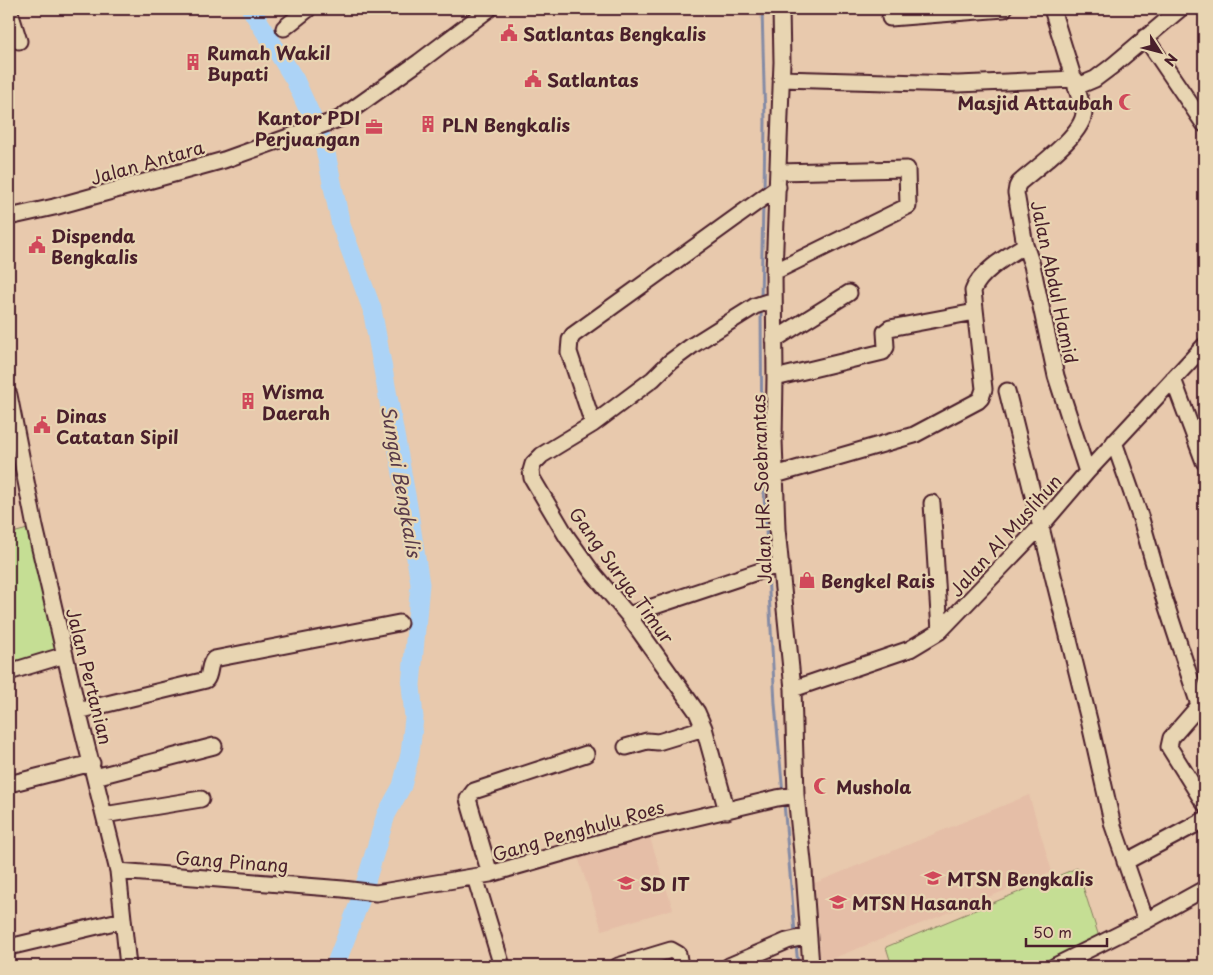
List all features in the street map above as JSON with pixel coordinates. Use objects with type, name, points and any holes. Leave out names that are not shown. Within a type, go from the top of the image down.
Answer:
[{"type":"street","points":[[9,9],[19,41]]},
{"type":"street","points":[[284,28],[308,9]]},
{"type":"street","name":"Jalan Antara","points":[[9,217],[54,207],[224,160],[339,119],[489,9]]},
{"type":"street","name":"Jalan HR. Soebrantas","points":[[781,9],[781,79],[774,272],[765,303],[774,340],[775,475],[793,689],[787,796],[804,871],[798,938],[811,966]]},
{"type":"street","points":[[890,18],[972,10],[1004,9]]},
{"type":"street","name":"Jalan Abdul Hamid","points":[[1052,9],[1084,112],[1081,126],[1072,137],[1019,183],[1017,187],[1025,245],[1032,265],[1056,376],[1087,472]]},
{"type":"street","points":[[781,79],[958,84],[1076,83],[1094,79],[1111,67],[1145,36],[1180,9]]},
{"type":"street","points":[[1145,36],[1204,124]]},
{"type":"street","points":[[774,272],[908,206],[907,169],[778,172]]},
{"type":"street","points":[[593,424],[569,352],[570,340],[573,336],[778,188]]},
{"type":"street","points":[[775,475],[914,435],[978,401],[984,389],[973,291],[977,282],[1003,259],[1025,245]]},
{"type":"street","points":[[774,340],[849,293]]},
{"type":"street","name":"Gang Surya Timur","points":[[727,810],[704,728],[697,712],[628,615],[592,572],[567,537],[532,478],[531,471],[533,464],[538,459],[593,424],[693,345],[765,303]]},
{"type":"street","points":[[775,378],[883,352],[886,348],[885,332],[890,328],[975,312]]},
{"type":"street","name":"Jalan Al Muslihun","points":[[793,689],[910,649],[940,631],[1040,527],[1114,442],[1204,346]]},
{"type":"street","points":[[1173,379],[1204,462]]},
{"type":"street","points":[[1007,391],[1089,720],[1113,826],[1146,921]]},
{"type":"street","name":"Jalan Pertanian","points":[[9,395],[35,527],[118,872],[128,966]]},
{"type":"street","points":[[1114,442],[1141,519],[1162,592],[1202,702],[1171,738],[1169,748],[1204,803]]},
{"type":"street","points":[[932,503],[940,631]]},
{"type":"street","points":[[628,615],[781,564]]},
{"type":"street","points":[[78,711],[206,680],[214,659],[399,623]]},
{"type":"street","points":[[9,672],[65,654]]},
{"type":"street","points":[[626,747],[646,742],[658,742],[704,728]]},
{"type":"street","points":[[9,784],[94,770],[214,746]]},
{"type":"street","points":[[502,966],[468,799],[474,791],[586,754]]},
{"type":"street","name":"Gang Penghulu Roes","points":[[376,893],[483,876],[642,830],[787,796]]},
{"type":"street","points":[[104,815],[201,799]]},
{"type":"street","points":[[1126,862],[1204,820]]},
{"type":"street","name":"Gang Pinang","points":[[118,872],[376,893]]},
{"type":"street","points":[[1055,966],[1146,921],[1204,889]]},
{"type":"street","points":[[9,947],[123,920]]},
{"type":"street","points":[[729,966],[798,938]]},
{"type":"street","points":[[618,966],[671,950],[678,954],[680,966]]},
{"type":"shaded area","name":"MTSN Bengkalis","points":[[1029,795],[1052,872],[821,963],[815,883]]},
{"type":"shaded area","name":"SD IT","points":[[650,838],[673,909],[602,930],[578,857]]},
{"type":"green space","points":[[35,527],[68,650],[9,667],[9,534]]},
{"type":"green space","points":[[1077,868],[1100,940],[1046,966],[892,966],[886,947]]},
{"type":"waterway","name":"Sungai Bengkalis","points":[[251,9],[295,80],[324,144],[341,225],[372,309],[408,506],[420,584],[411,685],[414,718],[410,754],[402,786],[386,815],[360,901],[335,966]]},
{"type":"waterway","points":[[762,9],[765,122],[764,192]]},
{"type":"waterway","points":[[761,300],[763,203]]},
{"type":"waterway","points":[[761,308],[762,460],[768,564]]},
{"type":"waterway","points":[[768,573],[775,704],[783,794]]},
{"type":"waterway","points":[[784,803],[795,933]]},
{"type":"waterway","points":[[796,944],[798,966]]},
{"type":"place","name":"Satlantas Bengkalis","points":[[509,33]]},
{"type":"place","name":"Rumah Wakil Bupati","points":[[193,62]]},
{"type":"place","name":"Satlantas","points":[[533,79]]},
{"type":"place","name":"Masjid Attaubah","points":[[1127,102]]},
{"type":"place","name":"PLN Bengkalis","points":[[428,124]]},
{"type":"place","name":"Kantor PDI Perjuangan","points":[[374,127]]},
{"type":"place","name":"Dispenda Bengkalis","points":[[37,245]]},
{"type":"place","name":"Wisma Daerah","points":[[248,401]]},
{"type":"place","name":"Dinas Catatan Sipil","points":[[42,425]]},
{"type":"place","name":"Bengkel Rais","points":[[807,580]]},
{"type":"place","name":"Mushola","points":[[822,786]]},
{"type":"place","name":"MTSN Bengkalis","points":[[933,878]]},
{"type":"place","name":"SD IT","points":[[626,883]]},
{"type":"place","name":"MTSN Hasanah","points":[[838,902]]}]
